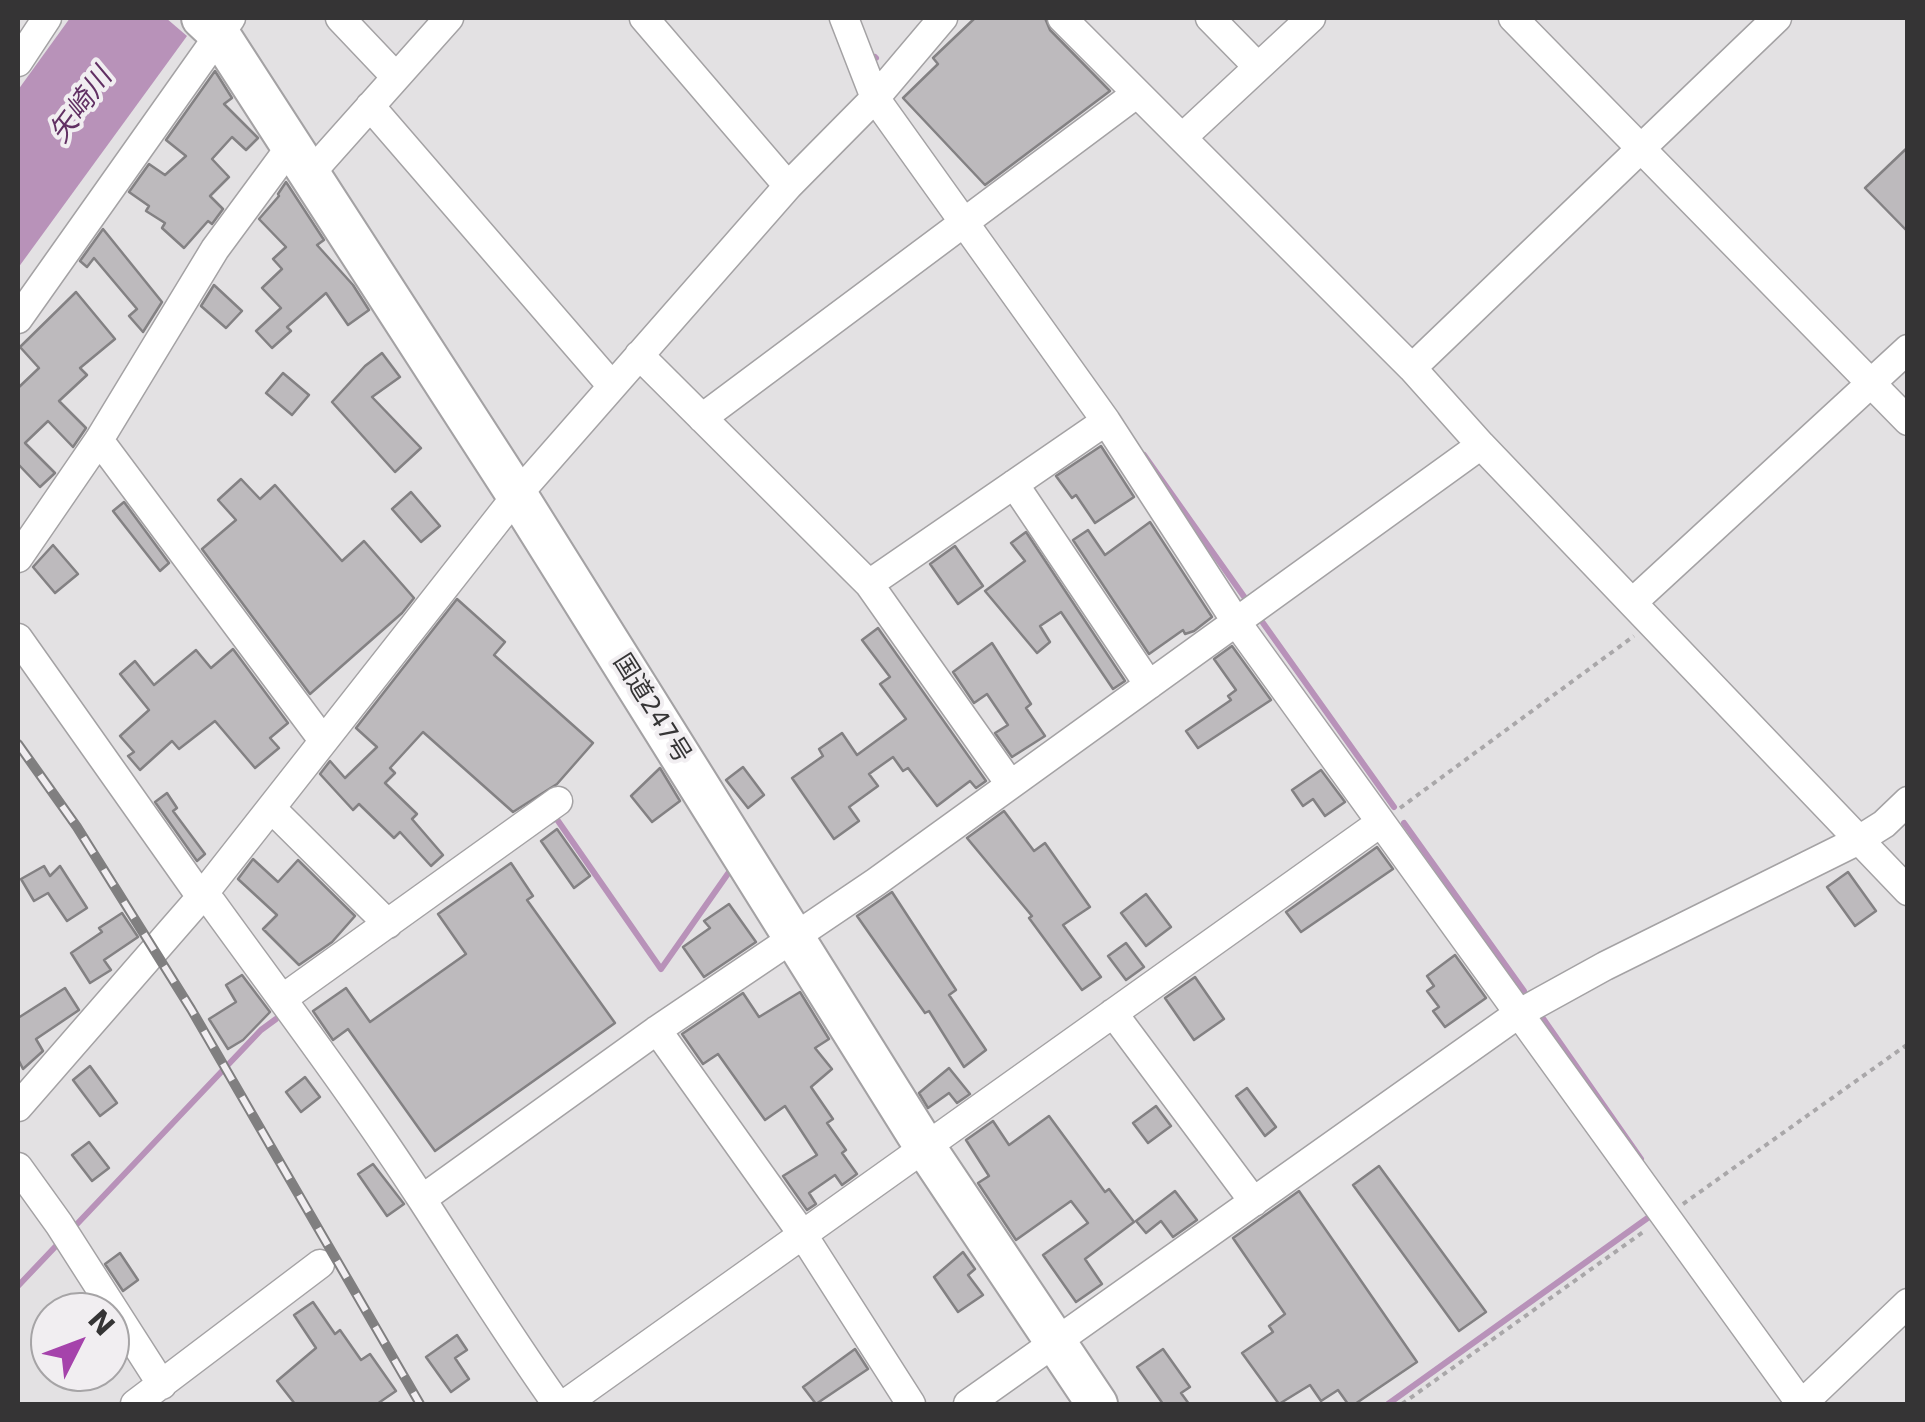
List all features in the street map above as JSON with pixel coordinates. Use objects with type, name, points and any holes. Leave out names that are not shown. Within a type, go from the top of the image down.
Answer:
[{"type":"highway","name":"国道247号","points":[[217,23],[926,1147],[1097,1404]]},
{"type":"street","points":[[18,62],[47,18]]},
{"type":"street","points":[[340,18],[396,78]]},
{"type":"street","points":[[18,558],[99,440],[215,249],[300,160],[370,106],[450,18]]},
{"type":"street","points":[[644,18],[788,186]]},
{"type":"street","points":[[844,18],[874,98],[1106,421],[1237,623],[1802,1404],[1908,1303]]},
{"type":"street","points":[[19,1101],[201,897],[516,495],[788,186],[874,98],[943,18]]},
{"type":"street","points":[[1062,18],[1412,368],[1908,891]]},
{"type":"street","points":[[1210,18],[1258,68]]},
{"type":"street","points":[[1184,136],[1311,18]]},
{"type":"street","points":[[1513,18],[1908,422]]},
{"type":"street","points":[[1412,368],[1777,18]]},
{"type":"street","points":[[18,318],[217,23]]},
{"type":"street","points":[[702,418],[1136,94]]},
{"type":"street","points":[[370,106],[612,386]]},
{"type":"street","points":[[1643,612],[1908,349]]},
{"type":"street","points":[[638,355],[869,584],[1010,784]]},
{"type":"street","points":[[869,584],[1106,421]]},
{"type":"street","points":[[99,440],[322,739]]},
{"type":"street","points":[[422,1199],[657,1030],[795,939],[1481,445]]},
{"type":"street","points":[[1014,484],[1149,685]]},
{"type":"street","points":[[18,638],[201,897],[212,903],[282,999],[422,1199],[484,1300],[557,1404]]},
{"type":"street","points":[[282,999],[558,801]]},
{"type":"street","points":[[968,1404],[1518,1014],[1605,966],[1858,841],[1908,801]]},
{"type":"street","points":[[272,809],[388,924]]},
{"type":"street","points":[[565,1404],[1380,823]]},
{"type":"street","points":[[1113,1013],[1254,1202]]},
{"type":"street","points":[[657,1030],[803,1236],[911,1404]]},
{"type":"street","points":[[18,1167],[162,1385]]},
{"type":"street","points":[[136,1404],[320,1264]]},
{"type":"path","points":[[1380,823],[1643,612]]},
{"type":"path","points":[[1402,1404],[1908,1044]]},
{"type":"water","name":"矢崎川","points":[[70,18],[166,18],[187,36],[18,268],[18,90]]},
{"type":"building","points":[[975,18],[1045,18],[1050,30],[1110,91],[985,185],[903,98],[938,64],[933,58]]},
{"type":"building","points":[[215,71],[232,98],[224,104],[258,138],[246,150],[232,137],[212,159],[229,177],[210,196],[223,209],[184,248],[162,228],[165,223],[146,211],[149,206],[129,192],[149,164],[165,175],[186,156],[166,140]]},
{"type":"building","points":[[1908,147],[1908,232],[1865,188]]},
{"type":"building","points":[[286,182],[324,240],[317,245],[353,285],[369,310],[348,325],[326,293],[287,327],[291,331],[272,348],[256,331],[281,308],[262,288],[282,269],[273,259],[286,247],[259,219]]},
{"type":"building","points":[[103,229],[162,302],[143,332],[129,316],[137,309],[94,258],[87,267],[80,261]]},
{"type":"building","points":[[214,285],[242,311],[226,328],[201,306]]},
{"type":"building","points":[[76,292],[115,339],[80,368],[87,375],[59,401],[86,428],[73,447],[48,421],[25,443],[55,473],[40,487],[18,464],[18,388],[39,368],[20,347]]},
{"type":"building","points":[[382,353],[400,377],[372,397],[421,448],[395,472],[332,402]]},
{"type":"building","points":[[283,373],[309,395],[292,415],[266,393]]},
{"type":"building","points":[[1101,446],[1134,497],[1095,523],[1076,495],[1072,498],[1056,476]]},
{"type":"building","points":[[241,479],[260,499],[275,485],[342,561],[364,541],[414,598],[310,694],[202,549],[236,520],[218,500]]},
{"type":"building","points":[[411,492],[440,526],[421,542],[392,509]]},
{"type":"building","points":[[124,502],[169,563],[160,571],[113,511]]},
{"type":"building","points":[[1150,522],[1212,617],[1194,631],[1185,634],[1183,630],[1149,654],[1073,540],[1088,530],[1105,555]]},
{"type":"building","points":[[1026,532],[1125,681],[1113,689],[1061,612],[1040,626],[1050,642],[1037,653],[985,591],[1025,561],[1011,543]]},
{"type":"building","points":[[53,545],[78,574],[55,593],[33,567]]},
{"type":"building","points":[[955,546],[983,586],[958,604],[930,564]]},
{"type":"building","points":[[457,599],[505,642],[494,655],[593,743],[557,784],[513,812],[423,732],[390,768],[395,773],[385,783],[417,814],[412,819],[443,855],[431,866],[400,832],[394,838],[359,804],[353,810],[320,774],[330,761],[345,778],[377,747],[356,728]]},
{"type":"building","points":[[878,628],[986,781],[976,788],[970,781],[937,806],[908,768],[903,771],[893,757],[869,774],[878,786],[849,807],[859,821],[834,839],[792,778],[823,756],[819,749],[842,733],[857,755],[906,719],[880,684],[890,677],[862,640]]},
{"type":"building","points":[[992,643],[1031,704],[1026,708],[1045,736],[1012,757],[995,733],[1008,725],[987,694],[974,703],[953,672]]},
{"type":"building","points":[[1232,646],[1271,700],[1198,748],[1186,731],[1231,700],[1228,696],[1236,690],[1214,659]]},
{"type":"building","points":[[233,649],[288,723],[270,738],[279,748],[255,768],[215,721],[179,749],[172,741],[140,770],[128,756],[134,752],[120,736],[149,710],[120,674],[135,661],[154,685],[196,650],[211,668]]},
{"type":"building","points":[[743,767],[764,795],[748,808],[726,780]]},
{"type":"building","points":[[660,768],[680,801],[652,822],[631,796]]},
{"type":"building","points":[[1321,770],[1345,802],[1325,816],[1313,799],[1303,806],[1292,790]]},
{"type":"building","points":[[167,793],[177,808],[173,811],[205,854],[197,861],[155,802]]},
{"type":"building","points":[[1004,811],[1034,851],[1045,843],[1090,907],[1063,925],[1101,977],[1082,990],[1029,918],[1032,916],[967,838]]},
{"type":"building","points":[[557,829],[590,876],[574,888],[541,841]]},
{"type":"building","points":[[1377,847],[1393,869],[1301,932],[1286,912]]},
{"type":"building","points":[[253,859],[278,882],[298,860],[355,916],[332,942],[299,965],[263,929],[277,915],[238,879]]},
{"type":"building","points":[[511,863],[533,896],[527,900],[615,1023],[435,1151],[348,1029],[333,1040],[313,1011],[346,988],[370,1022],[466,954],[438,914]]},
{"type":"building","points":[[44,866],[50,876],[60,866],[87,908],[67,921],[48,893],[34,901],[21,879]]},
{"type":"building","points":[[1848,872],[1876,911],[1855,926],[1827,887]]},
{"type":"building","points":[[892,892],[956,990],[949,995],[986,1050],[964,1067],[929,1011],[925,1013],[857,916]]},
{"type":"building","points":[[1146,894],[1171,927],[1146,946],[1121,913]]},
{"type":"building","points":[[729,904],[756,942],[704,977],[683,947],[710,928],[704,921]]},
{"type":"building","points":[[122,913],[138,937],[104,960],[111,970],[90,983],[71,953]]},
{"type":"building","points":[[1126,943],[1144,967],[1126,980],[1108,956]]},
{"type":"building","points":[[1455,955],[1486,998],[1445,1027],[1433,1011],[1439,1007],[1427,991],[1434,986],[1427,976]]},
{"type":"building","points":[[242,975],[270,1012],[243,1040],[228,1049],[209,1019],[236,1002],[226,985]]},
{"type":"building","points":[[1195,977],[1224,1019],[1194,1040],[1165,998]]},
{"type":"building","points":[[65,988],[79,1010],[36,1039],[43,1051],[23,1069],[18,1059],[18,1018]]},
{"type":"building","points":[[800,992],[829,1039],[815,1048],[832,1069],[811,1087],[833,1119],[827,1123],[857,1174],[842,1185],[835,1175],[809,1193],[816,1204],[807,1210],[783,1176],[817,1155],[785,1106],[765,1120],[718,1054],[703,1064],[682,1034],[743,993],[759,1017]]},
{"type":"building","points":[[90,1066],[117,1103],[100,1116],[73,1080]]},
{"type":"building","points":[[949,1068],[970,1094],[957,1103],[949,1093],[928,1108],[919,1093]]},
{"type":"building","points":[[305,1077],[320,1097],[301,1112],[286,1092]]},
{"type":"building","points":[[1247,1088],[1276,1127],[1265,1136],[1236,1096]]},
{"type":"building","points":[[1156,1106],[1171,1126],[1148,1143],[1133,1123]]},
{"type":"building","points":[[1049,1116],[1105,1192],[1109,1189],[1134,1222],[1085,1259],[1102,1284],[1076,1302],[1043,1255],[1088,1223],[1071,1201],[1016,1240],[978,1183],[989,1176],[966,1140],[993,1121],[1009,1145]]},
{"type":"building","points":[[89,1142],[109,1168],[92,1181],[72,1155]]},
{"type":"building","points":[[373,1164],[404,1204],[387,1216],[358,1174]]},
{"type":"building","points":[[1379,1166],[1486,1312],[1459,1331],[1353,1185]]},
{"type":"building","points":[[1175,1191],[1197,1220],[1173,1237],[1161,1221],[1146,1233],[1136,1221]]},
{"type":"building","points":[[1299,1191],[1417,1362],[1355,1404],[1348,1404],[1338,1390],[1321,1401],[1310,1385],[1279,1404],[1242,1353],[1273,1332],[1269,1326],[1285,1314],[1233,1238]]},
{"type":"building","points":[[963,1252],[975,1269],[968,1275],[983,1295],[958,1312],[934,1277]]},
{"type":"building","points":[[120,1253],[138,1280],[123,1291],[105,1264]]},
{"type":"building","points":[[313,1302],[335,1334],[340,1330],[361,1360],[370,1354],[396,1391],[377,1404],[295,1404],[277,1381],[316,1348],[294,1315]]},
{"type":"building","points":[[457,1335],[467,1350],[455,1358],[469,1379],[451,1392],[426,1357]]},
{"type":"building","points":[[855,1349],[868,1369],[816,1404],[803,1387]]},
{"type":"building","points":[[1163,1349],[1190,1387],[1181,1393],[1189,1404],[1163,1404],[1137,1367]]},
{"type":"waterway","points":[[1144,455],[1245,598]]},
{"type":"waterway","points":[[1263,623],[1394,807]]},
{"type":"waterway","points":[[550,822],[556,818],[661,969],[734,865]]},
{"type":"waterway","points":[[1404,823],[1524,991]]},
{"type":"waterway","points":[[1542,1017],[1641,1159]]},
{"type":"waterway","points":[[77,1224],[261,1030],[276,1019]]},
{"type":"waterway","points":[[1388,1404],[1649,1217]]},
{"type":"waterway","points":[[18,1286],[55,1247]]},
{"type":"railway","points":[[18,744],[77,827],[191,1009],[420,1404]]}]
